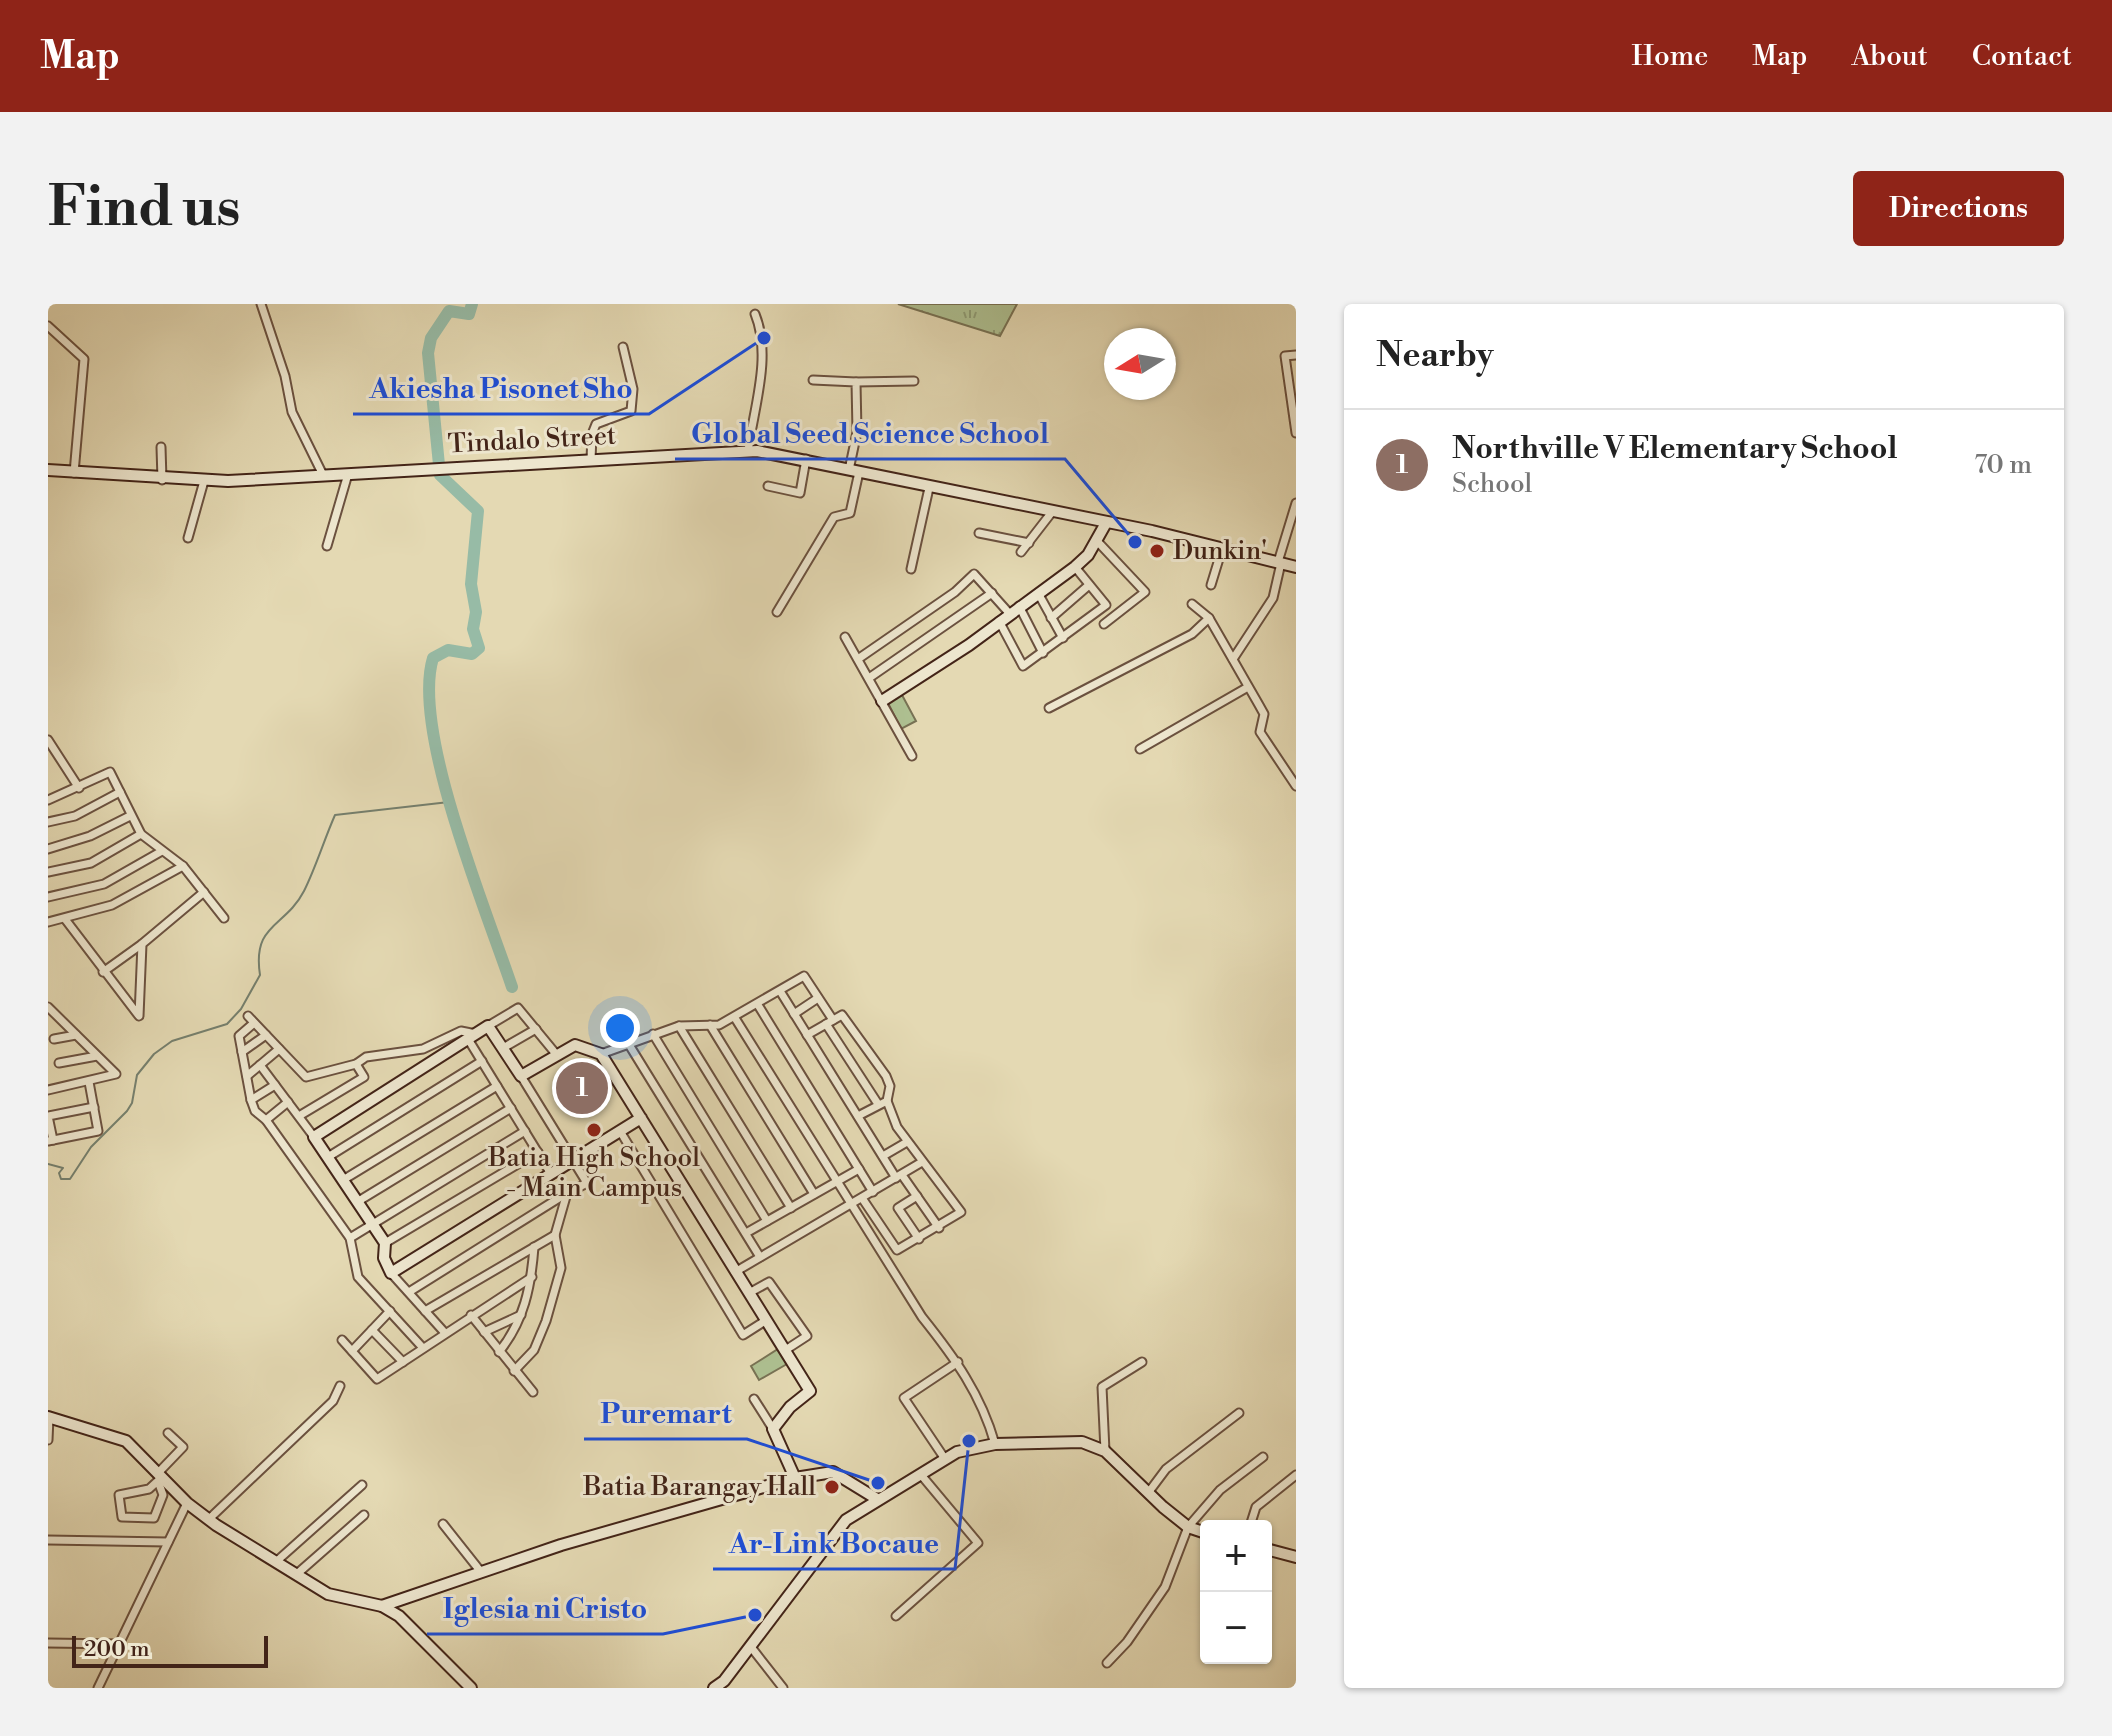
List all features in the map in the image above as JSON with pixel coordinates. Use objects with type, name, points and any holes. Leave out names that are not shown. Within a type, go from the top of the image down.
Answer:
[{"type":"street","points":[[261,304],[285,376],[292,412],[323,475]]},
{"type":"street","points":[[748,451],[761,372],[762,341],[755,314]]},
{"type":"street","points":[[48,326],[84,359],[74,473]]},
{"type":"street","points":[[591,460],[592,434],[596,424],[631,411],[633,389],[623,347]]},
{"type":"street","points":[[1296,355],[1285,356],[1296,433]]},
{"type":"street","points":[[813,380],[914,381]]},
{"type":"street","points":[[777,612],[834,517],[850,513],[857,432],[856,382]]},
{"type":"street","points":[[161,447],[162,480]]},
{"type":"street","name":"Tindalo Street","points":[[48,470],[204,481],[748,451],[806,459],[1296,567]]},
{"type":"street","points":[[768,486],[800,493],[806,459]]},
{"type":"street","points":[[327,546],[348,474]]},
{"type":"street","points":[[188,538],[204,481]]},
{"type":"street","points":[[911,569],[929,488]]},
{"type":"street","points":[[1233,659],[1273,598],[1279,563],[1296,503]]},
{"type":"street","points":[[1021,552],[1052,512]]},
{"type":"street","points":[[882,701],[969,645],[1075,567],[1097,541],[1106,523]]},
{"type":"street","points":[[979,533],[1029,543]]},
{"type":"street","points":[[1097,541],[1144,589],[1104,624]]},
{"type":"street","points":[[1211,585],[1222,549]]},
{"type":"street","points":[[999,621],[1023,666],[1043,653],[1106,605],[1075,567]]},
{"type":"street","points":[[858,659],[955,592],[974,574],[1009,613]]},
{"type":"street","points":[[1051,618],[1089,585]]},
{"type":"street","points":[[869,678],[992,593]]},
{"type":"street","points":[[1038,593],[1063,638]]},
{"type":"street","points":[[1192,604],[1209,618],[1233,659],[1264,714],[1260,732],[1296,786]]},
{"type":"street","points":[[1019,606],[1043,653]]},
{"type":"street","points":[[1049,708],[1192,634],[1209,618]]},
{"type":"street","points":[[845,637],[912,756]]},
{"type":"street","points":[[1140,749],[1248,687]]},
{"type":"street","points":[[48,740],[51,751],[79,788]]},
{"type":"street","points":[[48,788],[51,800],[107,772],[141,834],[183,866],[224,918]]},
{"type":"street","points":[[48,822],[75,816],[120,792]]},
{"type":"street","points":[[48,849],[90,836],[130,816]]},
{"type":"street","points":[[48,872],[91,863],[141,834]]},
{"type":"street","points":[[48,897],[104,884],[162,851]]},
{"type":"street","points":[[48,922],[112,905],[183,866]]},
{"type":"street","points":[[103,972],[204,892]]},
{"type":"street","points":[[65,919],[139,1016],[142,944]]},
{"type":"street","points":[[601,1054],[679,1026],[710,1025],[735,1018],[804,976],[878,1104]]},
{"type":"street","points":[[780,991],[883,1156],[939,1228]]},
{"type":"street","points":[[794,1014],[818,998]]},
{"type":"street","points":[[758,1005],[873,1192]]},
{"type":"street","points":[[48,1007],[52,1016],[76,1035],[116,1076],[48,1090]]},
{"type":"street","points":[[314,1137],[518,1008],[556,1054]]},
{"type":"street","points":[[807,1035],[842,1015],[886,1076],[890,1086],[888,1111],[907,1142],[961,1212],[939,1228],[897,1250],[862,1198]]},
{"type":"street","points":[[248,1016],[306,1077],[356,1064],[366,1057],[423,1049],[461,1031],[472,1036],[482,1061],[551,1174]]},
{"type":"street","points":[[735,1018],[922,1317],[958,1362],[981,1401],[995,1444]]},
{"type":"street","points":[[254,1023],[239,1036],[255,1111],[266,1120],[350,1238],[358,1277],[423,1348]]},
{"type":"street","points":[[710,1025],[814,1194]]},
{"type":"street","points":[[409,1292],[587,1183],[488,1026]]},
{"type":"street","points":[[679,1026],[791,1208]]},
{"type":"street","points":[[503,1048],[536,1029]]},
{"type":"street","points":[[653,1034],[767,1221]]},
{"type":"street","points":[[54,1039],[76,1035]]},
{"type":"street","points":[[242,1052],[266,1035]]},
{"type":"street","points":[[628,1043],[760,1257]]},
{"type":"street","points":[[521,1076],[575,1045],[601,1054],[810,1391],[790,1407],[773,1429]]},
{"type":"street","points":[[247,1076],[279,1049]]},
{"type":"street","points":[[423,1049],[432,1061]]},
{"type":"street","points":[[59,1063],[97,1056]]},
{"type":"street","points":[[328,1157],[482,1061]]},
{"type":"street","points":[[299,1116],[364,1077],[356,1064]]},
{"type":"street","points":[[260,1065],[314,1137],[385,1243],[384,1258],[391,1273],[445,1333]]},
{"type":"street","points":[[89,1082],[94,1107],[98,1131],[50,1140],[48,1116],[94,1107]]},
{"type":"street","points":[[251,1100],[275,1085]]},
{"type":"street","points":[[343,1180],[497,1086]]},
{"type":"street","points":[[858,1116],[887,1101]]},
{"type":"street","points":[[266,1120],[288,1102]]},
{"type":"street","points":[[357,1202],[511,1108]]},
{"type":"street","points":[[391,1273],[641,1118]]},
{"type":"street","points":[[350,1238],[525,1131]]},
{"type":"street","points":[[620,1131],[743,1335],[765,1321]]},
{"type":"street","points":[[883,1156],[907,1142]]},
{"type":"street","points":[[385,1243],[538,1152]]},
{"type":"street","points":[[735,1272],[922,1162]]},
{"type":"street","points":[[746,1233],[859,1169]]},
{"type":"street","points":[[514,1371],[534,1350],[546,1321],[561,1268],[555,1235],[567,1193]]},
{"type":"street","points":[[917,1196],[898,1208],[919,1239]]},
{"type":"street","points":[[425,1311],[555,1235]]},
{"type":"street","points":[[499,1352],[514,1333],[521,1315],[532,1277],[534,1247]]},
{"type":"street","points":[[342,1340],[377,1379],[532,1277]]},
{"type":"street","points":[[749,1293],[769,1282],[807,1336],[784,1351]]},
{"type":"street","points":[[352,1351],[390,1311]]},
{"type":"street","points":[[471,1315],[533,1392]]},
{"type":"street","points":[[484,1332],[521,1315]]},
{"type":"street","points":[[372,1330],[403,1362]]},
{"type":"street","points":[[945,1459],[904,1398],[958,1362]]},
{"type":"street","points":[[1105,1451],[1102,1387],[1142,1362]]},
{"type":"street","points":[[209,1519],[333,1401],[340,1386]]},
{"type":"street","points":[[754,1399],[773,1429],[795,1478]]},
{"type":"street","points":[[1148,1493],[1166,1469],[1239,1413]]},
{"type":"street","points":[[48,1440],[49,1417],[126,1441],[159,1477],[209,1519],[328,1594],[382,1606],[399,1616],[471,1688]]},
{"type":"street","points":[[159,1477],[163,1495],[154,1518],[122,1517],[119,1495],[144,1490],[183,1447],[168,1433]]},
{"type":"street","points":[[717,1687],[751,1647],[846,1520],[877,1499],[922,1476],[945,1459],[971,1448],[995,1444],[1082,1442],[1105,1451],[1188,1527],[1200,1531]]},
{"type":"street","points":[[1107,1663],[1127,1642],[1165,1587],[1188,1527],[1220,1490],[1263,1457]]},
{"type":"street","points":[[382,1606],[481,1572],[795,1478],[833,1472],[877,1499]]},
{"type":"street","points":[[1252,1520],[1256,1507],[1296,1475]]},
{"type":"street","points":[[896,1616],[978,1543],[922,1476]]},
{"type":"street","points":[[278,1560],[362,1485]]},
{"type":"street","points":[[98,1688],[187,1503]]},
{"type":"street","points":[[298,1573],[364,1515]]},
{"type":"street","points":[[443,1524],[481,1572]]},
{"type":"street","points":[[48,1530],[48,1542],[168,1542]]},
{"type":"street","points":[[1272,1551],[1296,1557]]},
{"type":"street","points":[[48,1643],[119,1644]]},
{"type":"street","points":[[751,1647],[783,1688]]},
{"type":"green space","points":[[898,304],[1017,304],[1000,336]]},
{"type":"green space","points":[[902,695],[916,721],[901,729],[888,703]]},
{"type":"green space","points":[[778,1349],[787,1364],[759,1380],[751,1366]]},
{"type":"waterway","points":[[472,304],[469,314],[449,311],[431,338],[428,353],[440,475],[478,511],[471,584],[476,612],[473,629],[479,648],[472,654],[448,650],[433,658],[429,690],[433,729],[455,821],[512,987]]},
{"type":"waterway","points":[[48,1164],[63,1168],[59,1173],[61,1179],[70,1179],[91,1147],[127,1111],[132,1103],[137,1075],[154,1054],[172,1041],[227,1024],[241,1009],[260,975],[259,958],[265,935],[304,891],[335,815],[449,802]]},
{"type":"place","name":"Akiesha Pisonet Sho","points":[[764,338]]},
{"type":"place","name":"Global Seed Science School","points":[[1135,542]]},
{"type":"place","name":"Dunkin'","points":[[1157,551]]},
{"type":"place","name":"Northville V Elementary School","points":[[582,1088]]},
{"type":"place","name":"Batia High School - Main Campus","points":[[594,1130]]},
{"type":"place","name":"Ar-Link Bocaue","points":[[969,1441]]},
{"type":"place","name":"Puremart","points":[[878,1483]]},
{"type":"place","name":"Batia Barangay Hall","points":[[832,1487]]},
{"type":"place","name":"Iglesia ni Cristo","points":[[755,1615]]}]
